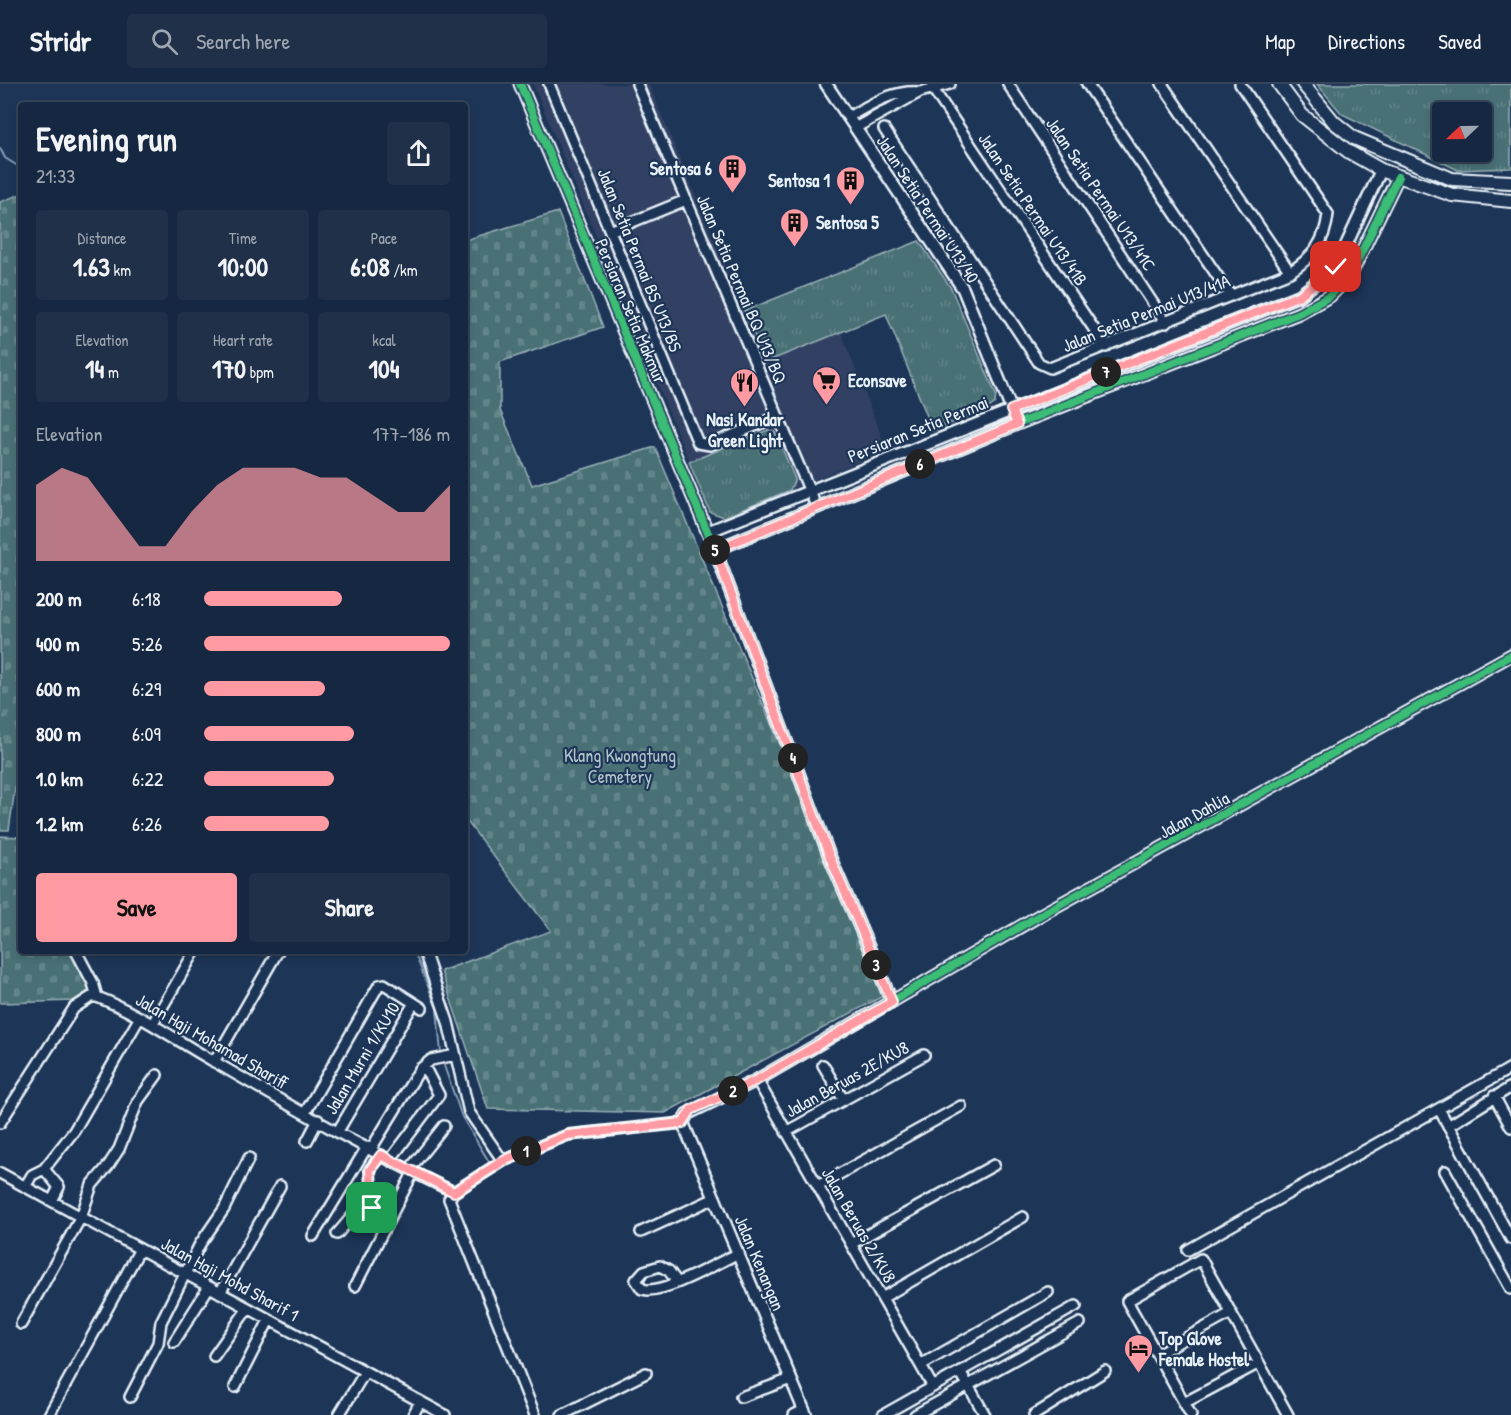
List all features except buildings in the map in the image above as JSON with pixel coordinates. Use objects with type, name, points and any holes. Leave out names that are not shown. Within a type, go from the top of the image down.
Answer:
[{"type":"main road","points":[[1280,84],[1302,115],[1349,152],[1452,195],[1511,201]]},
{"type":"main road","points":[[1303,84],[1334,122],[1390,171]]},
{"type":"main road","points":[[1354,138],[1452,179]]},
{"type":"main road","points":[[1390,171],[1399,166],[1424,175],[1511,182]]},
{"type":"street","name":"Persiaran Setia Makmur","points":[[520,84],[715,550]]},
{"type":"street","name":"Jalan Setia Permai BS U13/BS","points":[[549,84],[698,443],[704,446],[778,416]]},
{"type":"street","name":"Jalan Setia Permai BQ U13/BQ","points":[[637,84],[816,506]]},
{"type":"street","name":"Jalan Setia Permai U13/40","points":[[826,84],[963,289],[1017,424]]},
{"type":"street","points":[[855,128],[920,92],[950,84]]},
{"type":"street","name":"Jalan Setia Permai U13/41C","points":[[1008,84],[1166,322]]},
{"type":"street","points":[[1087,84],[1231,296]]},
{"type":"street","points":[[1162,84],[1290,272]]},
{"type":"street","name":"Jalan Setia Permai U13/41A","points":[[884,129],[1039,363],[1055,368],[1290,272],[1313,255],[1323,240],[1328,214],[1240,84]]},
{"type":"street","name":"Jalan Setia Permai U13/41B","points":[[933,89],[1106,347]]},
{"type":"street","points":[[848,117],[882,99],[911,91],[920,92]]},
{"type":"street","name":"Persiaran Setia Permai","points":[[707,532],[1300,295],[1336,267],[1390,171]]},
{"type":"street","name":"Persiaran Setia Permai","points":[[715,550],[1017,424],[1299,313],[1330,296],[1350,276],[1390,171]]},
{"type":"street","points":[[610,231],[686,200]]},
{"type":"street","points":[[715,550],[829,855],[892,1002]]},
{"type":"street","name":"Jalan Dahlia","points":[[683,1123],[691,1110],[757,1080],[1042,914],[1511,655]]},
{"type":"street","points":[[0,1123],[74,1008],[91,997],[97,997],[93,983],[77,954]]},
{"type":"street","points":[[153,1023],[193,954]]},
{"type":"street","points":[[214,1062],[276,954]]},
{"type":"street","points":[[425,954],[448,1022],[448,1056],[470,1112],[497,1164]]},
{"type":"street","name":"Jalan Murni 1/KU10","points":[[305,1113],[379,985],[384,984],[418,1005],[338,1131]]},
{"type":"street","name":"Jalan Haji Mohamad Shariff","points":[[97,997],[153,1023],[214,1062],[411,1172],[454,1192]]},
{"type":"street","points":[[25,1187],[32,1175],[44,1169],[78,1125],[140,1017]]},
{"type":"street","name":"Jalan Beruas 2E/KU8","points":[[786,1132],[924,1055]]},
{"type":"street","points":[[313,1236],[424,1066],[448,1056]]},
{"type":"street","points":[[823,1065],[843,1100]]},
{"type":"street","points":[[390,1160],[439,1095],[424,1066]]},
{"type":"street","points":[[1188,1250],[1511,1068]]},
{"type":"street","points":[[21,1324],[81,1217],[92,1185],[108,1167],[119,1149],[138,1101],[157,1075]]},
{"type":"street","name":"Jalan Beruas 2/KU8","points":[[757,1080],[933,1387]]},
{"type":"street","points":[[1448,1126],[1511,1087]]},
{"type":"street","points":[[1494,1096],[1511,1127]]},
{"type":"street","points":[[818,1186],[961,1106]]},
{"type":"street","points":[[1439,1109],[1511,1239]]},
{"type":"street","points":[[307,1141],[318,1120]]},
{"type":"street","points":[[535,1415],[450,1207],[449,1199],[454,1192],[497,1164],[568,1135],[683,1123]]},
{"type":"street","name":"Jalan Kenangan","points":[[683,1123],[791,1379],[801,1413]]},
{"type":"street","points":[[355,1286],[411,1172],[444,1126]]},
{"type":"street","points":[[337,1234],[357,1212],[372,1208],[370,1170],[381,1155]]},
{"type":"street","points":[[130,1397],[158,1343],[161,1322],[200,1244],[224,1209],[249,1158]]},
{"type":"street","points":[[851,1244],[994,1165]]},
{"type":"street","points":[[44,1169],[59,1187],[52,1201]]},
{"type":"street","points":[[1445,1171],[1511,1289]]},
{"type":"street","name":"Jalan Haji Mohd Sharif 1","points":[[0,1173],[445,1415]]},
{"type":"street","points":[[220,1293],[280,1186]]},
{"type":"street","points":[[641,1232],[715,1198]]},
{"type":"street","points":[[882,1298],[1023,1217]]},
{"type":"street","points":[[49,1415],[140,1249]]},
{"type":"street","points":[[677,1282],[739,1253]]},
{"type":"street","points":[[1191,1415],[1127,1301],[1201,1259],[1288,1415]]},
{"type":"street","points":[[174,1342],[209,1287]]},
{"type":"street","points":[[921,1365],[1048,1292]]},
{"type":"street","points":[[883,1415],[1076,1306]]},
{"type":"street","points":[[214,1356],[248,1308]]},
{"type":"street","points":[[1156,1354],[1231,1312]]},
{"type":"street","points":[[235,1388],[269,1320]]},
{"type":"street","points":[[915,1415],[1080,1323]]},
{"type":"street","points":[[1184,1403],[1258,1363]]},
{"type":"street","points":[[960,1371],[985,1415]]},
{"type":"street","points":[[1036,1415],[1105,1371]]},
{"type":"street","points":[[339,1415],[365,1372]]},
{"type":"street","points":[[562,1415],[646,1373]]},
{"type":"street","points":[[741,1396],[791,1379]]},
{"type":"street","points":[[413,1415],[420,1402]]},
{"type":"shaded area","points":[[533,84],[649,84],[765,362],[841,332],[887,450],[724,517],[710,512]]},
{"type":"green space","points":[[1317,84],[1511,84],[1511,168],[1458,170],[1441,162],[1492,162],[1492,102],[1432,102],[1432,157],[1342,114]]},
{"type":"green space","points":[[18,195],[18,768],[9,830],[0,830],[0,202]]},
{"type":"green space","name":"Klang Kwongtung Cemetery","points":[[558,212],[603,327],[500,362],[500,410],[532,485],[655,447],[885,995],[665,1113],[488,1109],[441,971],[551,931],[468,823],[468,239]]},
{"type":"green space","points":[[919,241],[951,288],[996,395],[995,403],[990,407],[933,431],[886,314],[766,362],[744,311]]},
{"type":"green space","points":[[768,430],[775,432],[795,479],[790,490],[724,517],[710,512],[689,462]]},
{"type":"green space","points":[[0,836],[18,837],[18,954],[74,954],[90,984],[90,993],[77,1001],[0,1003]]},
{"type":"waterway","points":[[0,148],[5,158],[18,166]]},
{"type":"waterway","points":[[415,954],[437,1009],[441,1054]]},
{"type":"waterway","points":[[442,1060],[462,1117],[491,1165]]},
{"type":"cycle path","points":[[520,84],[715,550],[829,855],[892,1002]]},
{"type":"cycle path","points":[[715,550],[1017,424],[1299,313],[1330,296],[1350,276],[1398,177]]},
{"type":"cycle path","points":[[683,1123],[691,1110],[757,1080],[1042,914],[1511,655]]},
{"type":"place","name":"Sentosa 6","points":[[733,194]]},
{"type":"place","name":"Sentosa 1","points":[[851,206]]},
{"type":"place","name":"Sentosa 5","points":[[795,248]]},
{"type":"place","name":"Econsave","points":[[827,406]]},
{"type":"place","name":"Nasi Kandar Green Light","points":[[745,408]]},
{"type":"place","name":"Top Glove Female Hostel","points":[[1138,1374]]},
{"type":"route","points":[[372,1208],[370,1170],[381,1155],[454,1192],[503,1161],[568,1135],[683,1123],[691,1110],[757,1080],[892,1002],[829,855],[715,550],[1017,424],[1011,410],[1300,295],[1336,267]]}]
